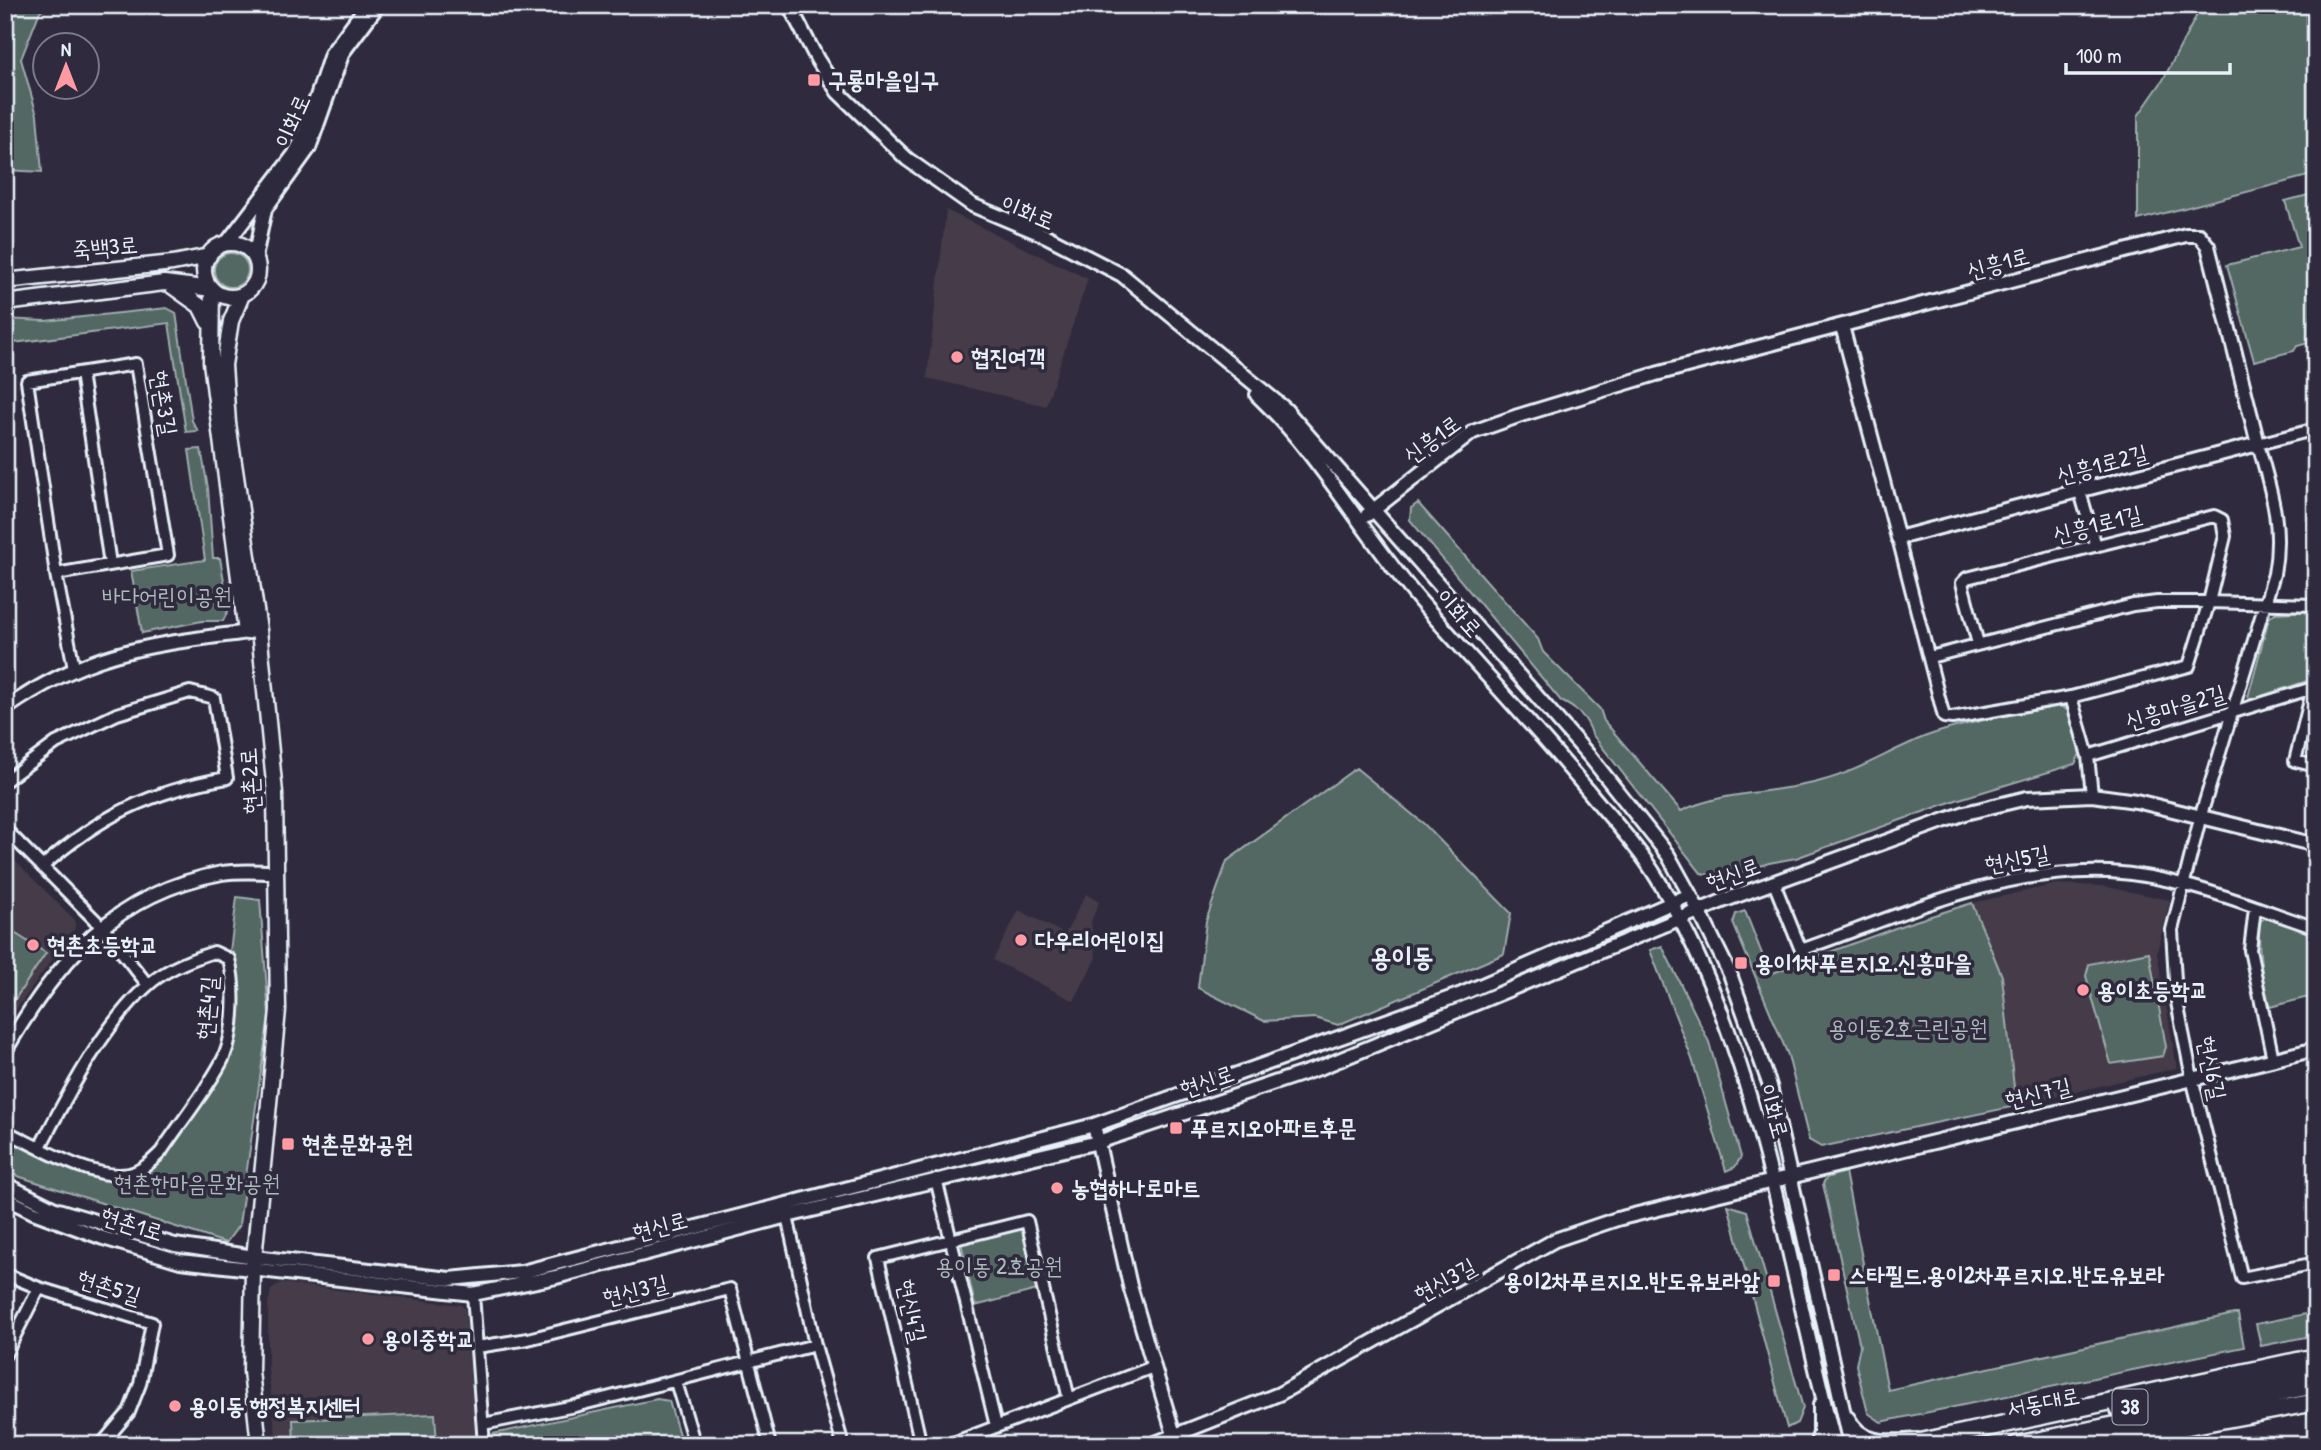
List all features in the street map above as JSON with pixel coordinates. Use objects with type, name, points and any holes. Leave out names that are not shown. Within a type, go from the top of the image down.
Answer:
[{"type":"main road","points":[[226,244],[243,246],[256,258],[258,275],[250,290],[242,295],[225,297],[212,289],[204,270],[209,256],[226,244]]},
{"type":"main road","name":"죽백3로","points":[[5,281],[173,264],[209,256]]},
{"type":"main road","points":[[164,283],[180,288],[200,306],[209,328]]},
{"type":"main road","name":"죽백3로","points":[[5,303],[164,283],[212,289]]},
{"type":"main road","name":"현촌2로","points":[[212,289],[209,328],[275,793],[278,1010],[253,1263]]},
{"type":"main road","name":"현촌2로","points":[[242,295],[231,321],[224,365],[252,631]]},
{"type":"main road","points":[[253,1263],[251,1371],[259,1445]]},
{"type":"main road","points":[[1907,1445],[2316,1357]]},
{"type":"main road","name":"서동대로","points":[[1944,1445],[2316,1371]]},
{"type":"main road","name":"서동대로","points":[[2017,1445],[2316,1385]]},
{"type":"main road","points":[[2086,1445],[2316,1402]]},
{"type":"street","name":"이화로","points":[[226,244],[294,155],[304,136],[331,54],[367,5]]},
{"type":"street","name":"이화로","points":[[256,258],[265,208],[309,148],[340,59],[379,5]]},
{"type":"street","name":"이화로","points":[[782,5],[813,66],[843,108],[904,168],[952,202],[1085,260],[1132,289],[1274,411],[1305,447],[1357,522],[1419,599],[1566,763],[1656,877],[1698,956],[1748,1092],[1835,1445]]},
{"type":"street","name":"이화로","points":[[789,5],[817,59],[838,92],[907,159],[972,205],[1046,236],[1122,275],[1285,409],[1591,758],[1668,855],[1730,975],[1770,1086],[1851,1445]]},
{"type":"street","name":"신흥1로","points":[[1357,522],[1473,432],[1656,374],[2186,235],[2199,235],[2208,246],[2278,519],[2279,545],[2274,575],[2263,604],[2233,712]]},
{"type":"street","name":"신흥1로1길","points":[[1842,326],[1944,717],[1952,718],[2071,697],[2189,666],[2209,602],[2225,536],[2222,520],[2214,516],[1967,578],[1962,583],[1978,644]]},
{"type":"street","name":"현촌3길","points":[[56,575],[168,555],[136,364],[27,381],[56,575],[74,668]]},
{"type":"street","points":[[81,373],[110,564]]},
{"type":"street","name":"신흥1로2길","points":[[1898,538],[2316,429]]},
{"type":"street","points":[[2080,492],[2096,546]]},
{"type":"street","points":[[1930,657],[2133,605],[2209,602],[2316,604]]},
{"type":"street","points":[[5,709],[74,668],[101,657],[148,645],[252,631]]},
{"type":"street","name":"신흥마을2길","points":[[2088,756],[2314,687]]},
{"type":"street","name":"신흥마을2길","points":[[2314,687],[2295,761],[2316,766]]},
{"type":"street","points":[[5,781],[56,743],[117,714],[190,692],[214,698],[227,778],[179,786],[126,808],[73,839],[42,867]]},
{"type":"street","points":[[2071,697],[2088,756],[2092,795]]},
{"type":"street","name":"현신6길","points":[[2233,712],[2182,885],[2172,930],[2173,968],[2192,1078],[2242,1278],[2316,1263]]},
{"type":"street","name":"현신로","points":[[5,1184],[55,1209],[175,1245],[253,1263],[474,1294],[556,1278],[787,1216],[1098,1142],[1322,1067],[1699,911],[1965,813],[2027,798],[2092,795],[2136,801],[2316,845]]},
{"type":"street","points":[[5,829],[100,925],[148,985]]},
{"type":"street","points":[[5,1051],[24,1018],[65,963],[100,925],[178,883],[225,872],[276,872]]},
{"type":"street","name":"현신5길","points":[[1774,883],[1801,950],[2015,878],[2060,872],[2113,872],[2182,885],[2316,928]]},
{"type":"street","name":"현신로","points":[[253,1263],[450,1279],[522,1272],[1094,1125],[1459,995],[1690,895]]},
{"type":"street","points":[[2255,908],[2250,950],[2273,1059]]},
{"type":"street","name":"현촌4길","points":[[5,1131],[40,1147],[100,1174],[129,1174],[149,1164],[161,1153],[224,1057],[230,1036],[232,973],[229,959],[214,953],[199,957],[148,985],[76,1080],[40,1147]]},
{"type":"street","name":"현신7길","points":[[1772,1182],[2316,1049]]},
{"type":"street","points":[[1094,1125],[1130,1286],[1176,1440]]},
{"type":"street","points":[[936,1179],[996,1426]]},
{"type":"street","name":"현신3길","points":[[1150,1445],[1176,1440],[1279,1394],[1555,1240],[1617,1219],[1772,1182]]},
{"type":"street","name":"현촌1로","points":[[5,1198],[91,1234],[180,1261],[253,1263]]},
{"type":"street","points":[[787,1216],[816,1345],[843,1445]]},
{"type":"street","name":"현신4길","points":[[921,1445],[878,1258],[1027,1221],[1069,1399]]},
{"type":"street","name":"현촌5길","points":[[5,1274],[39,1288],[152,1323],[140,1384],[129,1412],[101,1445]]},
{"type":"street","points":[[5,1355],[39,1288]]},
{"type":"street","name":"현신3길","points":[[477,1347],[528,1339],[730,1289],[770,1445]]},
{"type":"street","points":[[474,1294],[484,1445]]},
{"type":"street","points":[[483,1424],[676,1382],[816,1345]]},
{"type":"street","points":[[947,1445],[1153,1367]]},
{"type":"street","points":[[676,1382],[695,1445]]},
{"type":"street","points":[[1816,1445],[1820,1433],[1820,1387]]},
{"type":"street","points":[[1840,1404],[1852,1426],[1871,1440],[1928,1439]]},
{"type":"shaded area","points":[[946,210],[1088,279],[1046,406],[927,378]]},
{"type":"shaded area","name":"현촌초등학교","points":[[5,851],[75,920],[75,928],[5,1025]]},
{"type":"shaded area","name":"용이초등학교","points":[[2057,884],[2103,886],[2170,900],[2157,952],[2177,1068],[2016,1106],[2002,976],[1972,903]]},
{"type":"shaded area","points":[[1086,894],[1099,902],[1091,922],[1096,958],[1074,1001],[993,960],[1019,910],[1065,934]]},
{"type":"shaded area","name":"용이중학교","points":[[281,1283],[461,1305],[465,1309],[476,1445],[277,1445],[268,1370],[268,1304],[271,1290]]},
{"type":"green space","points":[[5,5],[57,5],[40,11],[21,59],[37,115],[42,172],[5,170]]},
{"type":"green space","points":[[2202,5],[2316,5],[2316,174],[2138,220],[2138,116],[2163,80]]},
{"type":"green space","points":[[2316,193],[2316,341],[2297,346],[2294,351],[2254,361],[2227,265],[2299,247],[2285,201]]},
{"type":"green space","points":[[231,253],[243,258],[248,270],[243,282],[231,287],[219,282],[214,270],[219,258]]},
{"type":"green space","points":[[167,308],[176,313],[192,421],[198,431],[186,432],[169,323],[5,344],[5,319],[45,321]]},
{"type":"green space","name":"바다어린이공원","points":[[201,449],[208,488],[213,558],[220,558],[229,609],[223,621],[202,621],[142,633],[131,571],[205,560],[189,450]]},
{"type":"green space","points":[[1418,503],[1538,639],[1543,652],[1600,709],[1604,721],[1681,811],[1715,799],[1821,781],[1940,731],[1991,718],[2060,706],[2068,710],[2080,754],[2075,764],[1956,800],[1796,858],[1769,863],[1724,878],[1701,873],[1592,734],[1584,718],[1577,710],[1561,701],[1410,520],[1411,508]]},
{"type":"green space","points":[[2316,611],[2316,678],[2252,699],[2248,697],[2269,618],[2275,613]]},
{"type":"green space","points":[[1356,768],[1424,824],[1511,913],[1504,954],[1338,1025],[1315,1018],[1264,1021],[1198,988],[1206,921],[1227,861]]},
{"type":"green space","name":"현촌한마음문화공원","points":[[237,897],[260,900],[269,1015],[239,1225],[226,1243],[5,1172],[5,1130],[100,1174],[129,1174],[147,1165],[224,1057],[230,1036],[229,959]]},
{"type":"green space","name":"용이동2호근린공원","points":[[1972,903],[2002,976],[2016,1106],[1821,1147],[1809,1140],[1788,1055],[1733,923],[1736,914],[1745,911],[1770,974]]},
{"type":"green space","points":[[2265,918],[2316,932],[2316,995],[2270,1007],[2262,975],[2259,944],[2259,922]]},
{"type":"green space","points":[[5,927],[46,953],[5,1014]]},
{"type":"green space","points":[[1662,946],[1709,1042],[1741,1157],[1735,1167],[1726,1171],[1692,1059],[1650,950]]},
{"type":"green space","points":[[2149,952],[2166,1047],[2163,1056],[2111,1064],[2086,976],[2089,964]]},
{"type":"green space","points":[[1845,1172],[1888,1390],[2234,1314],[2238,1314],[2244,1347],[1881,1422],[1868,1413],[1856,1365],[1860,1346],[1823,1184],[1826,1178]]},
{"type":"green space","points":[[1728,1205],[1747,1211],[1803,1408],[1797,1423],[1787,1428]]},
{"type":"green space","name":"용이동 2호공원","points":[[1022,1229],[1037,1290],[975,1306],[961,1242]]},
{"type":"green space","points":[[2316,1312],[2316,1335],[2261,1346],[2256,1324]]},
{"type":"green space","points":[[657,1399],[669,1401],[682,1445],[487,1445],[493,1434]]},
{"type":"green space","points":[[435,1414],[437,1445],[294,1445],[293,1420]]},
{"type":"place","name":"구룡마을입구","points":[[814,80]]},
{"type":"place","name":"협진여객","points":[[957,357]]},
{"type":"place","name":"다우리어린이집","points":[[1021,940]]},
{"type":"place","name":"현촌초등학교","points":[[33,945]]},
{"type":"place","name":"용이1차푸르지오.신흥마을","points":[[1741,963]]},
{"type":"place","name":"용이초등학교","points":[[2083,990]]},
{"type":"place","name":"푸르지오아파트후문","points":[[1176,1128]]},
{"type":"place","name":"현촌문화공원","points":[[288,1144]]},
{"type":"place","name":"농협하나로마트","points":[[1057,1188]]},
{"type":"place","name":"스타필드.용이2차푸르지오.반도유보라","points":[[1834,1275]]},
{"type":"place","name":"용이2차푸르지오.반도유보라앞","points":[[1774,1281]]},
{"type":"place","name":"용이중학교","points":[[368,1339]]},
{"type":"place","name":"용이동 행정복지센터","points":[[175,1406]]},
{"type":"district","name":"용이동","points":[[1402,957]]}]
